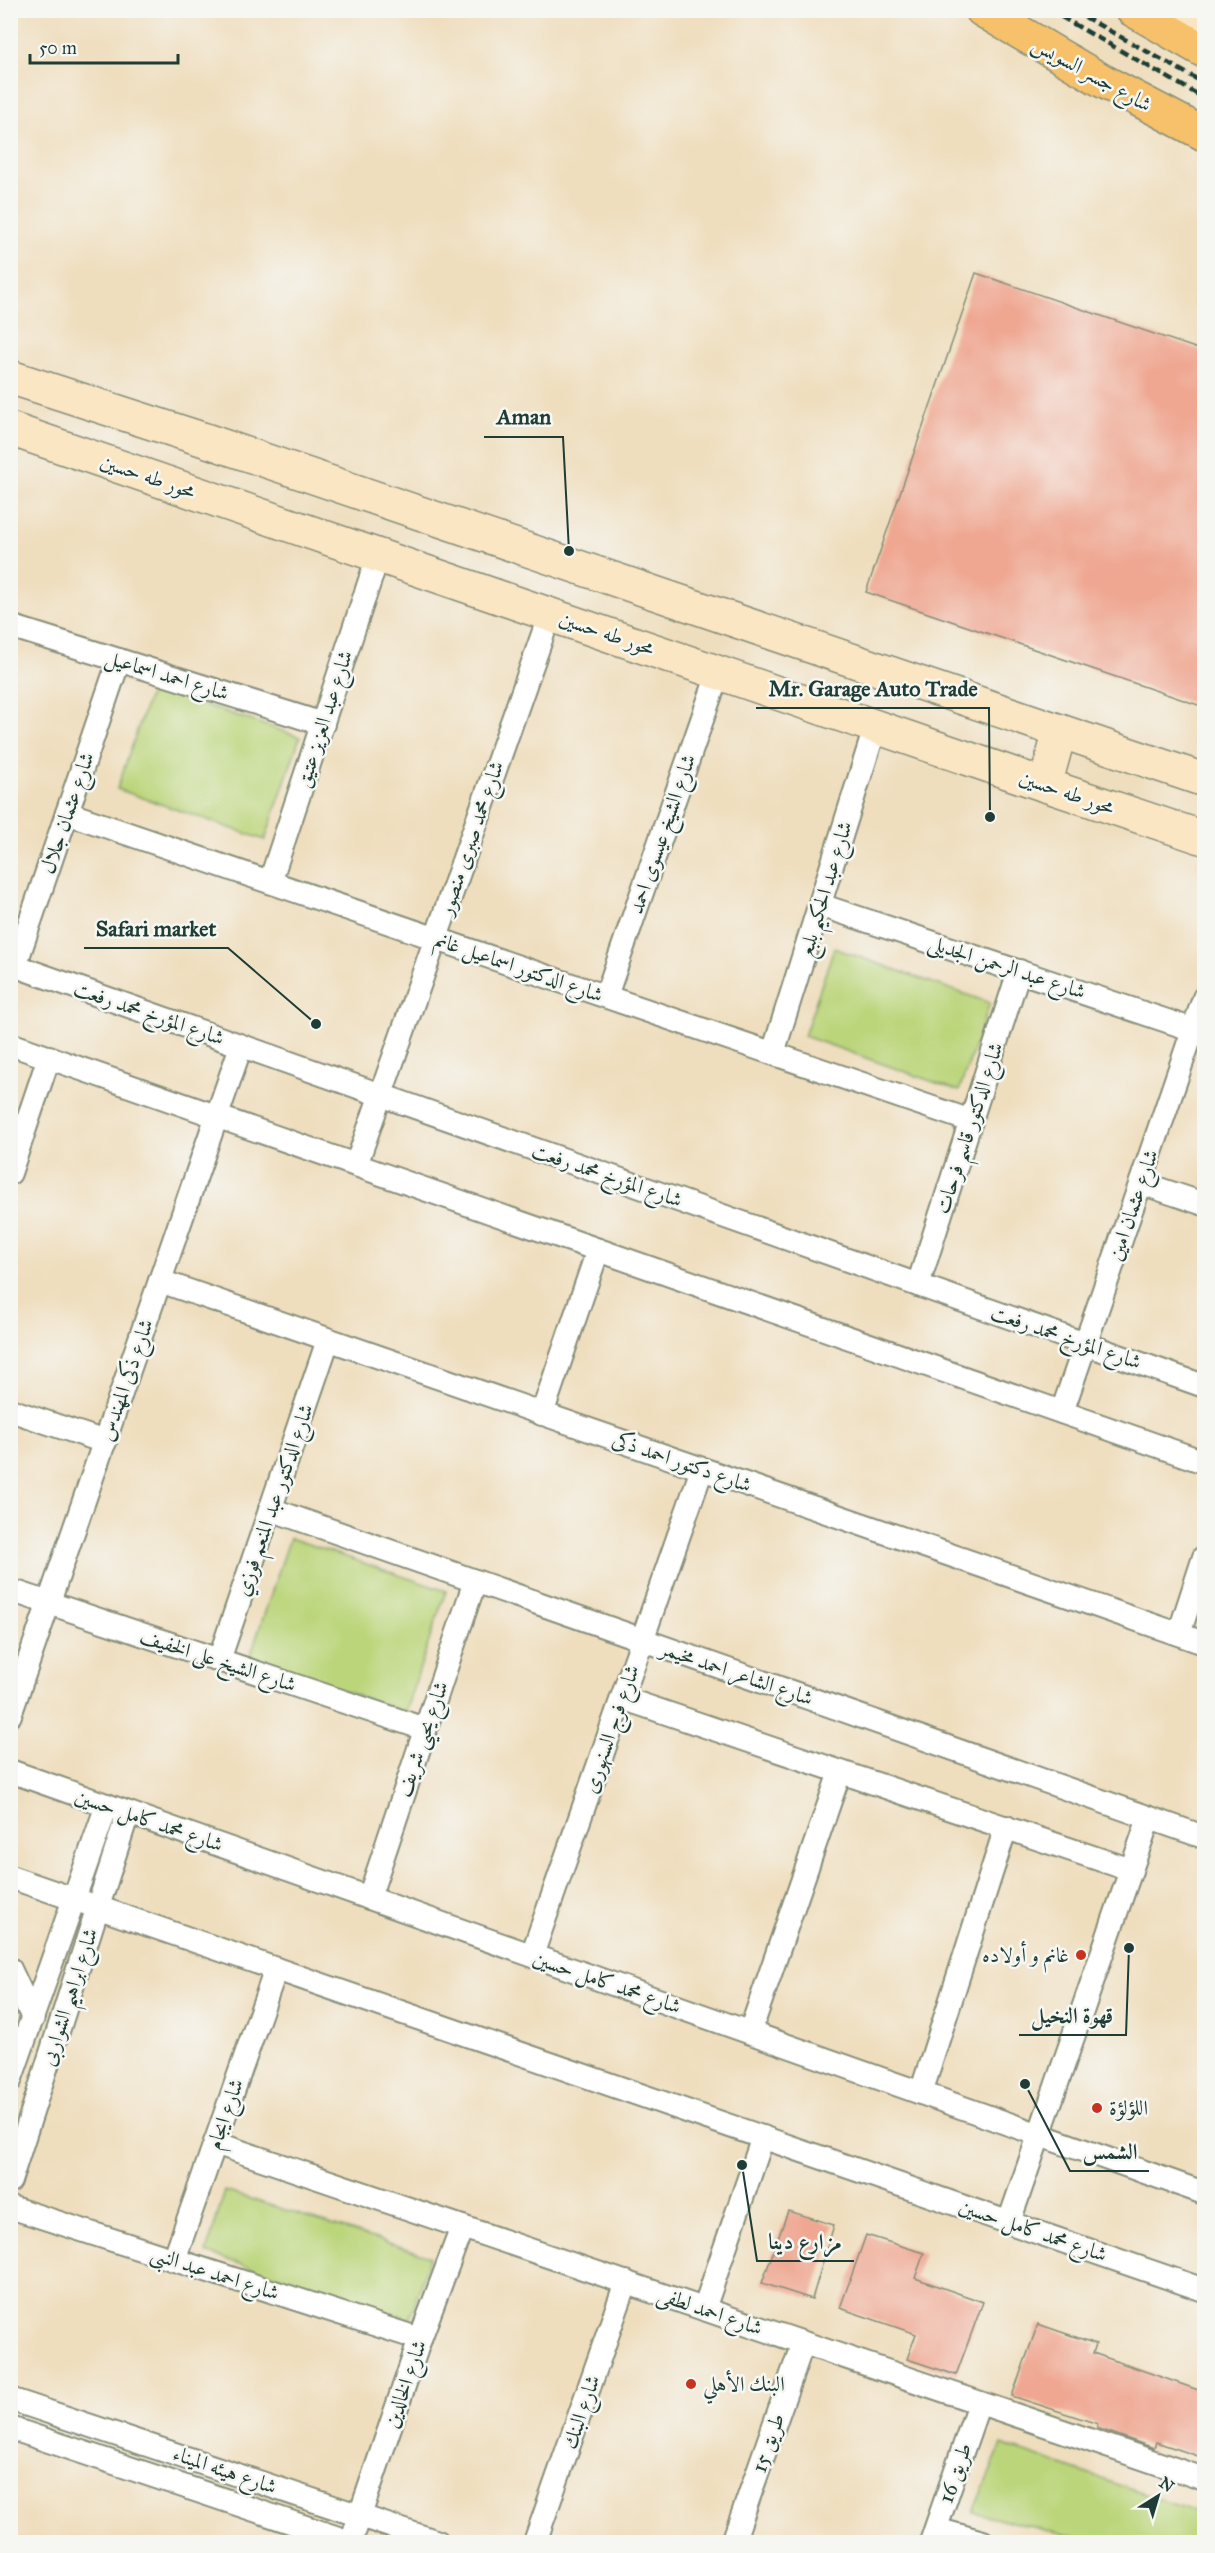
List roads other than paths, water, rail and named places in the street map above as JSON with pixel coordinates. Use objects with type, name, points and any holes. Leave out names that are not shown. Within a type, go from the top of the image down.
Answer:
[{"type":"main road","name":"شارع جسر السويس","points":[[982,10],[1101,80],[1204,134]]},
{"type":"main road","points":[[1133,10],[1204,51]]},
{"type":"street","points":[[1174,10],[1204,25]]},
{"type":"street","points":[[10,377],[208,441],[1204,780]]},
{"type":"street","name":"محور طه حسين","points":[[10,429],[1204,838]]},
{"type":"street","name":"شارع عبد العزيز عتيق","points":[[270,882],[378,556]]},
{"type":"street","name":"شارع محمد صبرى منصور","points":[[356,1165],[550,614]]},
{"type":"street","name":"شارع احمد اسماعيل","points":[[10,626],[323,724]]},
{"type":"street","name":"شارع عثمان جلال","points":[[13,965],[68,813],[119,660]]},
{"type":"street","name":"شارع الشيخ عيسوى احمد","points":[[606,996],[719,671]]},
{"type":"street","name":"شارع عبد الحكيم بلبع","points":[[773,1053],[876,725]]},
{"type":"street","points":[[1045,785],[1060,731]]},
{"type":"street","name":"شارع الدكتور اسماعيل غانم","points":[[68,813],[971,1120]]},
{"type":"street","name":"شارع عبد الرحمن الجديلى","points":[[820,905],[1194,1030]]},
{"type":"street","name":"شارع المؤرخ محمد رفعت","points":[[13,965],[1204,1386]]},
{"type":"street","name":"شارع الدكتور قاسم فرحات","points":[[918,1285],[1019,971]]},
{"type":"street","name":"شارع عثمان امين","points":[[1062,1412],[1204,998]]},
{"type":"street","points":[[10,1044],[1204,1462]]},
{"type":"street","name":"شارع ذكى المهندس","points":[[10,1714],[241,1046]]},
{"type":"street","points":[[10,1173],[49,1057]]},
{"type":"street","points":[[1141,1183],[1204,1204]]},
{"type":"street","points":[[542,1414],[598,1250]]},
{"type":"street","name":"شارع دكتور احمد ذكى","points":[[160,1281],[1204,1643]]},
{"type":"street","name":"شارع الدكتور عبد المنعم فوزي","points":[[219,1660],[328,1340]]},
{"type":"street","points":[[10,1410],[105,1442]]},
{"type":"street","name":"شارع فرج السنهورى","points":[[532,1955],[702,1469]]},
{"type":"street","name":"شارع الشاعر احمد مخيمر","points":[[270,1509],[1204,1837]]},
{"type":"street","points":[[1179,1634],[1204,1557]]},
{"type":"street","name":"شارع يحيى شريف","points":[[369,1898],[475,1581]]},
{"type":"street","name":"شارع الشيخ على الخفيف","points":[[10,1590],[425,1729]]},
{"type":"street","points":[[622,1698],[1131,1870]]},
{"type":"street","name":"شارع محمد كامل حسين","points":[[10,1771],[1204,2193]]},
{"type":"street","points":[[750,2032],[840,1772]]},
{"type":"street","name":"شارع ابراهيم الشواربى","points":[[10,2081],[107,1805]]},
{"type":"street","name":"شارع ابراهيم الشواربى","points":[[13,2166],[128,1813]]},
{"type":"street","points":[[1009,2222],[1149,1818]]},
{"type":"street","points":[[921,2093],[1006,1827]]},
{"type":"street","name":"شارع محمد كامل حسين","points":[[10,1877],[1204,2290]]},
{"type":"street","points":[[10,1969],[33,2018]]},
{"type":"street","name":"شارع ايجام","points":[[174,2260],[276,1969]]},
{"type":"street","points":[[705,2309],[763,2137]]},
{"type":"street","name":"شارع احمد لطفى","points":[[215,2143],[1204,2479]]},
{"type":"street","name":"شارع احمد عبد النبى","points":[[10,2207],[420,2340]]},
{"type":"street","name":"شارع الخالدين","points":[[350,2542],[462,2227]]},
{"type":"street","name":"شارع البنك","points":[[535,2542],[626,2283]]},
{"type":"street","name":"طريق 15","points":[[733,2542],[803,2343]]},
{"type":"street","name":"شارع هيئه الميناء","points":[[10,2398],[438,2542]]},
{"type":"street","name":"طريق 16","points":[[934,2536],[979,2403]]},
{"type":"street","name":"شارع هيئه الميناء","points":[[10,2428],[350,2542]]},
{"type":"street","points":[[934,2536],[984,2542]]},
{"type":"railway","points":[[1049,10],[1204,98]]},
{"type":"railway","points":[[1072,10],[1204,83]]},
{"type":"place","name":"Aman","points":[[569,551]]},
{"type":"place","name":"Mr. Garage Auto Trade","points":[[990,817]]},
{"type":"place","name":"Safari market","points":[[316,1024]]},
{"type":"place","name":"قهوة النخيل","points":[[1129,1948]]},
{"type":"place","name":"غانم و أولاده","points":[[1081,1955]]},
{"type":"place","name":"الشمس","points":[[1025,2084]]},
{"type":"place","name":"اللؤلؤة","points":[[1097,2108]]},
{"type":"place","name":"مزارع دينا","points":[[742,2165]]},
{"type":"place","name":"البنك الأهلي","points":[[691,2384]]}]
